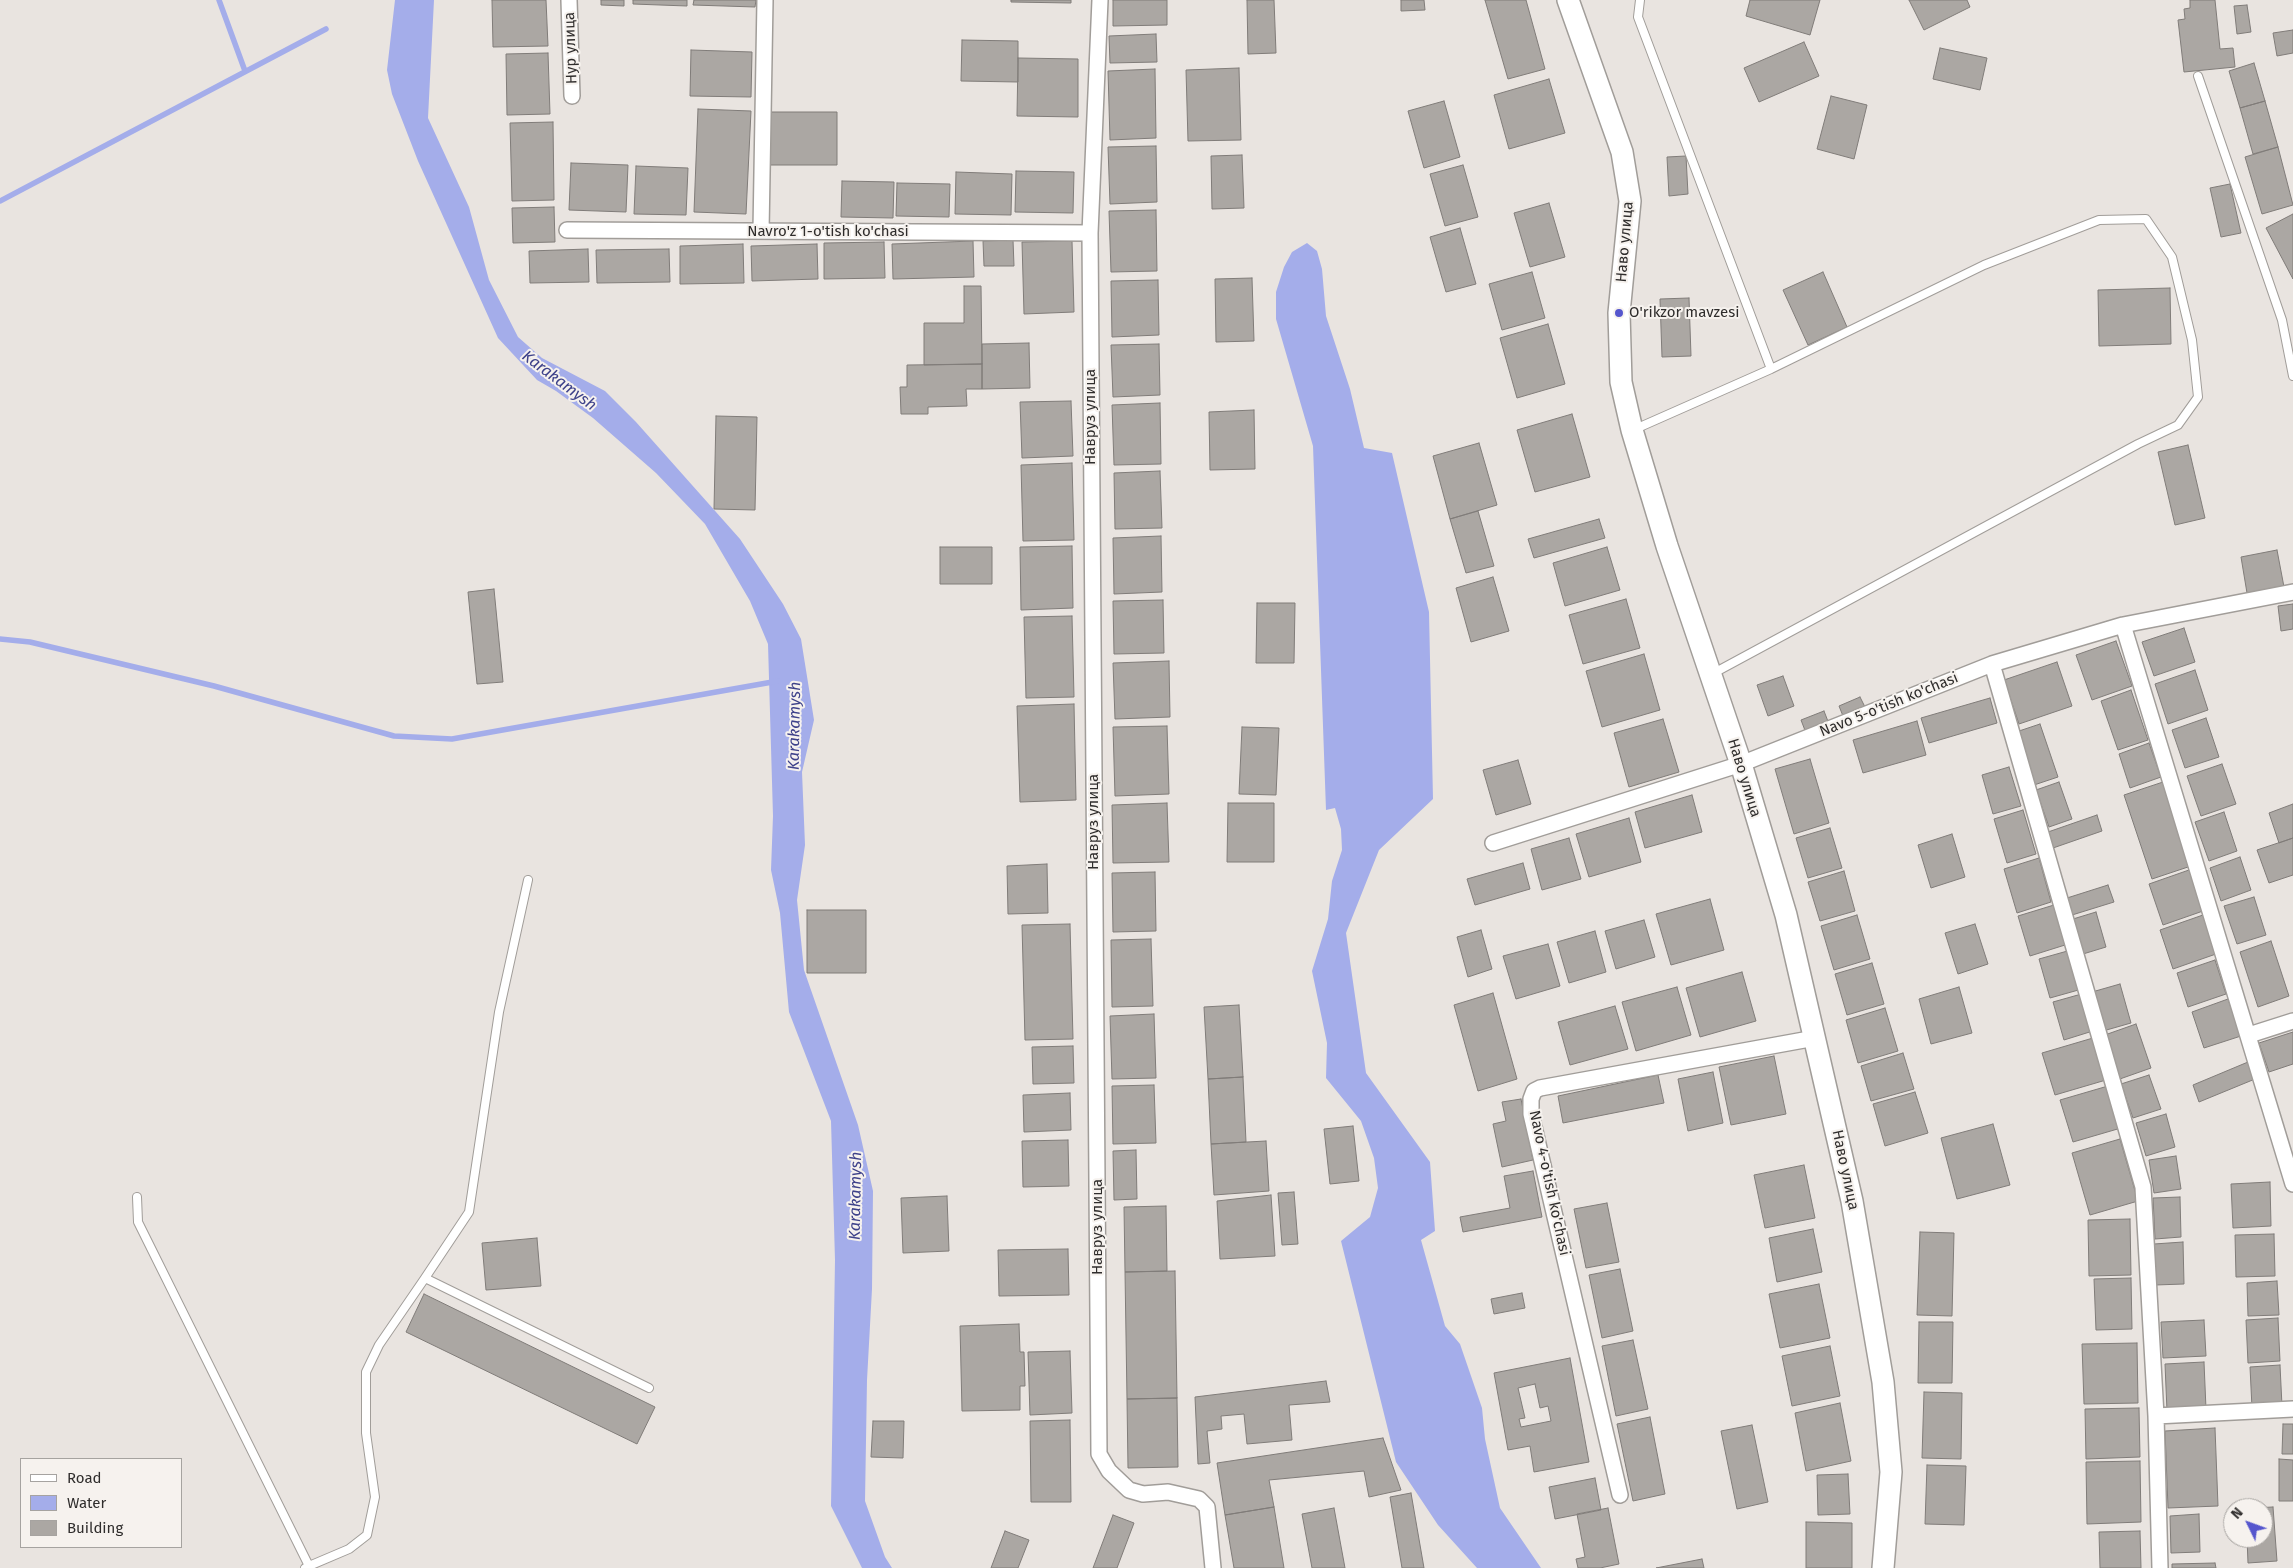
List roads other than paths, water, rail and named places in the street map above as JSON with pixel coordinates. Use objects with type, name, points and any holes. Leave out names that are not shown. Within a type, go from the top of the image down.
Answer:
[{"type":"street","name":"Нур улица","points":[[569,0],[572,96]]},
{"type":"street","points":[[761,231],[765,0]]},
{"type":"street","name":"Навруз улица","points":[[1100,0],[1090,233],[1099,1454],[1109,1471],[1129,1490],[1143,1494],[1168,1492],[1199,1499],[1207,1507],[1214,1568]]},
{"type":"street","name":"Наво улица","points":[[1568,0],[1622,152],[1630,201],[1619,313],[1621,382],[1632,430],[1667,546],[1741,764],[1786,915],[1852,1201],[1883,1382],[1892,1472],[1884,1568]]},
{"type":"street","name":"Navro'z 1-o'tish ko'chasi","points":[[567,230],[1090,233]]},
{"type":"street","name":"Navo 5-o'tish ko'chasi","points":[[1492,843],[1741,764],[1992,664],[2123,625],[2293,592]]},
{"type":"street","points":[[2123,625],[2293,1184]]},
{"type":"street","points":[[1992,664],[2143,1187],[2156,1416],[2160,1568]]},
{"type":"street","points":[[2249,1035],[2293,1021]]},
{"type":"street","name":"Navo 4-o'tish ko'chasi","points":[[1620,1494],[1531,1114],[1531,1099],[1534,1091],[1540,1088],[1815,1038]]},
{"type":"street","points":[[2156,1416],[2293,1409]]},
{"type":"lane","points":[[1640,0],[1638,17],[1771,369]]},
{"type":"lane","points":[[2198,76],[2282,320],[2293,376]]},
{"type":"lane","points":[[1632,430],[1771,369],[1984,265],[2100,220],[2146,219],[2172,257],[2192,340],[2198,397],[2178,425],[2138,444],[1711,675]]},
{"type":"lane","points":[[137,1197],[138,1222],[307,1567],[349,1549],[367,1535],[375,1497],[366,1434],[366,1372],[379,1345],[469,1212],[499,1012],[528,880]]},
{"type":"lane","points":[[425,1278],[649,1388]]},
{"type":"water","name":"Karakamysh","points":[[395,0],[434,0],[428,118],[469,207],[489,280],[518,337],[542,358],[605,391],[636,422],[740,539],[783,604],[801,639],[814,720],[802,772],[805,845],[797,900],[804,970],[858,1125],[873,1191],[872,1289],[867,1380],[865,1501],[885,1557],[892,1568],[862,1568],[831,1506],[835,1260],[831,1121],[789,1012],[780,913],[771,870],[773,816],[768,644],[750,601],[705,524],[656,473],[593,418],[556,391],[537,380],[498,338],[418,161],[392,94],[387,70]]},
{"type":"water","points":[[1307,243],[1317,251],[1322,269],[1326,316],[1350,389],[1364,448],[1392,453],[1429,612],[1433,799],[1379,850],[1346,933],[1366,1073],[1430,1162],[1435,1231],[1421,1240],[1445,1326],[1460,1344],[1482,1408],[1485,1439],[1500,1508],[1541,1568],[1477,1568],[1438,1525],[1396,1462],[1341,1241],[1370,1217],[1378,1188],[1374,1158],[1361,1121],[1326,1078],[1327,1043],[1312,971],[1328,919],[1332,881],[1342,850],[1341,829],[1335,808],[1326,810],[1313,446],[1276,319],[1276,292],[1284,267],[1292,252]]},
{"type":"waterway","points":[[219,0],[245,71]]},
{"type":"waterway","points":[[0,201],[326,29]]},
{"type":"waterway","points":[[0,639],[30,642],[214,686],[394,736],[452,739],[778,681]]},
{"type":"place","name":"O'rikzor mavzesi","points":[[1619,313]]}]
